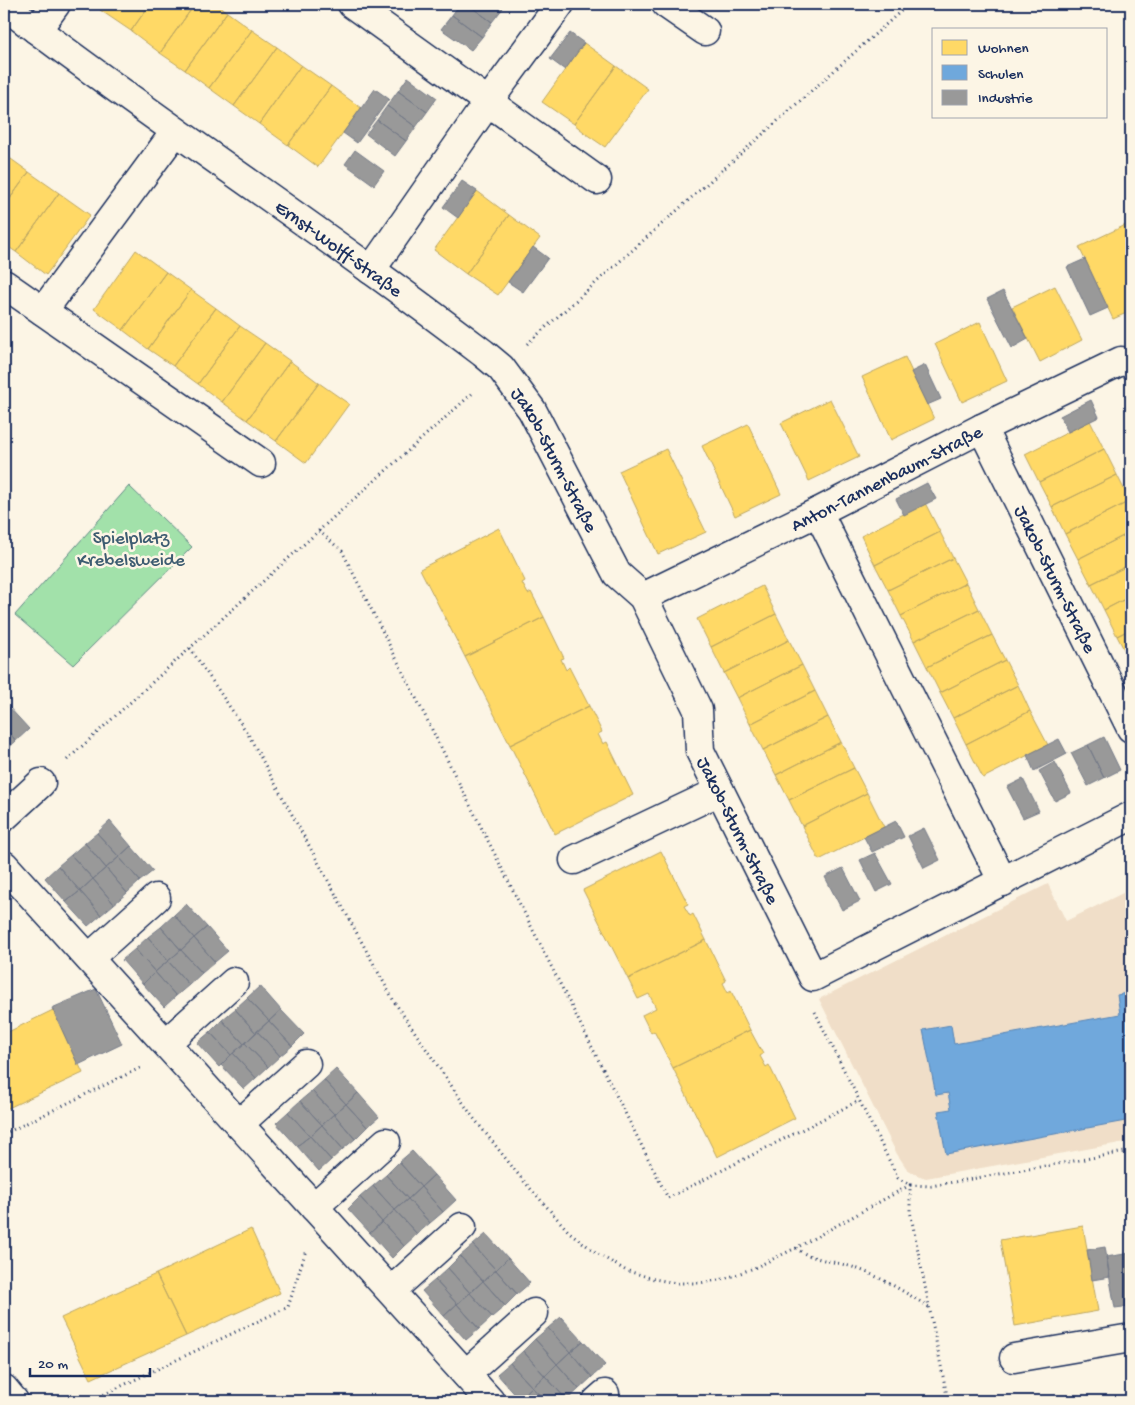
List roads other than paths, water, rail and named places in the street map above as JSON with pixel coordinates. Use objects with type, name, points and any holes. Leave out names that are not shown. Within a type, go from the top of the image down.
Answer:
[{"type":"street","points":[[37,30],[56,4]]},
{"type":"street","points":[[352,4],[597,180]]},
{"type":"street","points":[[371,270],[488,102],[560,4]]},
{"type":"street","points":[[666,4],[705,32]]},
{"type":"street","name":"Ernst-Wolff-Straße","points":[[4,5],[176,132],[371,270],[501,368]]},
{"type":"street","points":[[43,311],[176,132]]},
{"type":"street","points":[[4,284],[261,463]]},
{"type":"street","name":"Anton-Tannenbaum-Straße","points":[[643,596],[818,512],[982,428],[1121,361],[1131,363]]},
{"type":"street","name":"Jakob-Sturm-Straße","points":[[501,368],[532,410],[617,574],[643,596],[698,710],[700,751],[813,977],[1003,882]]},
{"type":"street","name":"Jakob-Sturm-Straße","points":[[982,428],[1131,728]]},
{"type":"street","points":[[818,512],[1003,882],[1131,816]]},
{"type":"street","points":[[4,817],[41,783]]},
{"type":"street","points":[[574,860],[720,791]]},
{"type":"street","points":[[4,864],[490,1401]]},
{"type":"street","points":[[89,958],[156,898]]},
{"type":"street","points":[[168,1046],[234,982]]},
{"type":"street","points":[[239,1124],[306,1064]]},
{"type":"street","points":[[321,1214],[386,1142]]},
{"type":"street","points":[[391,1291],[462,1227]]},
{"type":"street","points":[[466,1374],[534,1313]]},
{"type":"street","points":[[1014,1358],[1131,1338]]},
{"type":"street","points":[[4,1390],[14,1401]]},
{"type":"park label","name":"Spielplatz Krebelsweide","points":[[131,547]]}]
